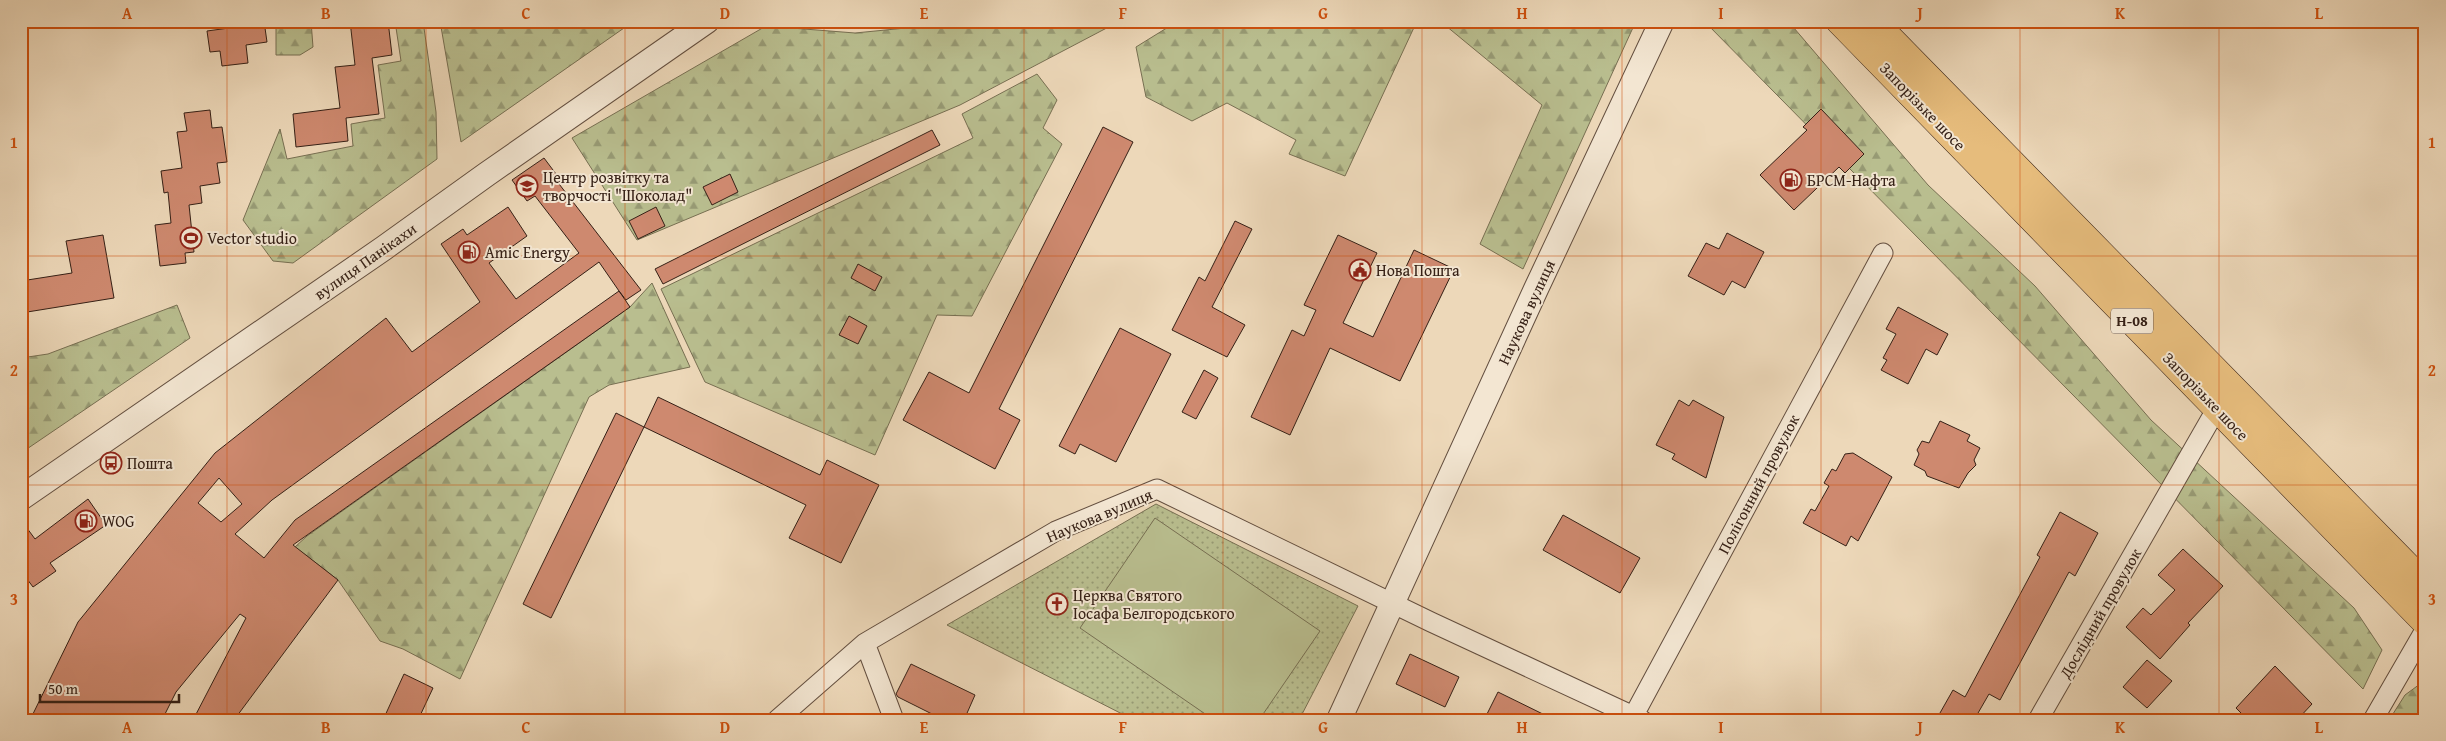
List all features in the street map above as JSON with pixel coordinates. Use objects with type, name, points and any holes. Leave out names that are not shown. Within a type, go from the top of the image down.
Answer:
[{"type":"main road","name":"Запорізьке шосе","points":[[1840,21],[2425,621]]},
{"type":"main road","name":"Запорізьке шосе","points":[[1872,21],[2425,585]]},
{"type":"street","name":"вулиця Панікахи","points":[[21,498],[384,248],[707,21]]},
{"type":"street","name":"Наукова вулиця","points":[[1339,720],[1394,604],[1536,289],[1662,21]]},
{"type":"street","name":"Полігонний провулок","points":[[1638,718],[1882,253]]},
{"type":"street","name":"Дослідний провулок","points":[[2038,720],[2217,408]]},
{"type":"street","name":"Наукова вулиця","points":[[777,720],[865,643],[1056,531],[1157,489],[1394,604],[1638,718]]},
{"type":"street","points":[[2373,720],[2425,630]]},
{"type":"street","points":[[865,643],[894,720]]},
{"type":"green space","points":[[276,21],[311,21],[313,47],[300,55],[276,55]]},
{"type":"green space","points":[[395,21],[423,21],[436,112],[437,159],[293,263],[273,261],[243,220],[280,129],[287,159],[353,146],[351,124],[385,118],[378,65],[401,61]]},
{"type":"green space","points":[[440,21],[634,21],[461,142]]},
{"type":"green space","points":[[977,21],[1120,21],[960,105],[637,240],[572,138],[766,26],[855,33]]},
{"type":"green space","points":[[1178,21],[1417,21],[1345,176],[1289,154],[1296,140],[1227,103],[1192,121],[1146,97],[1136,47]]},
{"type":"green space","points":[[1440,21],[1636,21],[1523,269],[1480,244],[1542,105]]},
{"type":"green space","points":[[1704,21],[1788,21],[1928,185],[2035,286],[2151,420],[2354,608],[2382,650],[2363,689]]},
{"type":"green space","points":[[1037,74],[1057,100],[1043,128],[1062,144],[972,316],[937,315],[875,455],[705,382],[661,289],[973,138],[962,114]]},
{"type":"green space","points":[[652,283],[690,367],[609,385],[589,397],[460,679],[403,649],[380,641],[338,580],[295,547],[307,536],[630,307]]},
{"type":"green space","points":[[177,305],[190,338],[21,453],[21,358],[48,354]]},
{"type":"green space","points":[[1156,504],[1358,606],[1299,720],[1134,720],[947,625]]},
{"type":"green space","points":[[1155,518],[1320,631],[1259,720],[1214,720],[1080,628]]},
{"type":"green space","points":[[2420,684],[2425,689],[2425,720],[2394,720],[2391,717],[2405,695]]},
{"type":"building","points":[[228,21],[264,21],[267,42],[246,45],[248,63],[222,66],[220,51],[210,52],[207,31],[229,28]]},
{"type":"building","points":[[350,21],[388,21],[392,55],[372,58],[379,114],[346,118],[348,141],[296,147],[293,114],[340,108],[335,67],[355,65]]},
{"type":"building","points":[[1821,109],[1864,154],[1845,173],[1839,167],[1794,210],[1760,175],[1807,130],[1803,127]]},
{"type":"building","points":[[210,110],[212,128],[222,127],[227,162],[217,163],[220,183],[200,186],[202,203],[189,205],[194,252],[185,253],[186,263],[160,266],[155,225],[171,223],[168,192],[164,193],[161,171],[182,168],[177,132],[187,131],[184,113]]},
{"type":"building","points":[[1103,127],[1133,142],[999,409],[1020,420],[995,469],[903,420],[929,372],[969,393]]},
{"type":"building","points":[[932,130],[940,145],[663,284],[655,269]]},
{"type":"building","points":[[544,158],[559,178],[556,180],[641,290],[626,300],[619,291],[630,307],[293,545],[338,580],[234,720],[193,720],[246,618],[240,614],[176,692],[162,720],[30,720],[78,622],[215,453],[386,318],[412,352],[480,302],[441,244],[463,229],[467,235],[508,207],[527,236],[489,263],[516,299],[579,253],[535,196],[527,201],[512,180]],"holes":[[[599,262],[619,291],[295,520],[264,558],[235,534],[272,500]],[[219,478],[242,504],[221,522],[198,503]]]},
{"type":"building","points":[[730,174],[738,192],[712,205],[703,187]]},
{"type":"building","points":[[656,207],[665,226],[638,239],[629,221]]},
{"type":"building","points":[[1235,221],[1252,229],[1212,307],[1245,325],[1227,357],[1172,330],[1199,277],[1205,281]]},
{"type":"building","points":[[1727,233],[1764,252],[1745,288],[1732,281],[1724,295],[1688,276],[1706,243],[1719,249]]},
{"type":"building","points":[[103,235],[114,298],[21,313],[21,281],[72,273],[66,241]]},
{"type":"building","points":[[1338,235],[1377,253],[1343,323],[1373,337],[1414,250],[1454,269],[1400,381],[1330,348],[1290,435],[1251,417],[1292,330],[1304,336],[1316,310],[1304,305]]},
{"type":"building","points":[[858,264],[882,277],[875,291],[851,278]]},
{"type":"building","points":[[1898,307],[1948,334],[1937,355],[1926,349],[1908,384],[1881,370],[1887,360],[1883,358],[1896,334],[1886,329]]},
{"type":"building","points":[[849,316],[867,326],[858,344],[839,335]]},
{"type":"building","points":[[1120,328],[1171,354],[1116,462],[1080,444],[1075,454],[1059,446]]},
{"type":"building","points":[[1204,370],[1218,378],[1196,419],[1182,412]]},
{"type":"building","points":[[658,397],[820,475],[827,460],[879,485],[841,563],[789,538],[806,505],[644,427]]},
{"type":"building","points":[[1679,400],[1689,406],[1693,400],[1724,417],[1706,478],[1672,459],[1675,454],[1656,445]]},
{"type":"building","points":[[616,413],[644,427],[551,618],[523,604]]},
{"type":"building","points":[[1940,421],[1970,435],[1967,441],[1980,448],[1974,460],[1976,465],[1968,473],[1959,488],[1927,476],[1925,471],[1914,465],[1919,454],[1917,450],[1922,441],[1929,443]]},
{"type":"building","points":[[1853,453],[1892,477],[1858,541],[1851,536],[1846,546],[1803,523],[1811,509],[1815,511],[1829,486],[1824,483],[1832,469],[1836,471],[1845,454]]},
{"type":"building","points":[[88,499],[106,525],[50,563],[56,571],[33,587],[21,571],[21,520],[35,539]]},
{"type":"building","points":[[2060,512],[2098,533],[2075,576],[2069,572],[2000,700],[1989,694],[1974,720],[1936,720],[1953,690],[1965,697],[2040,557],[2037,555]]},
{"type":"building","points":[[1563,515],[1640,558],[1620,593],[1543,550]]},
{"type":"building","points":[[2183,549],[2223,586],[2188,623],[2190,625],[2160,659],[2126,627],[2143,608],[2151,615],[2175,590],[2158,575]]},
{"type":"building","points":[[1410,654],[1459,677],[1445,707],[1396,684]]},
{"type":"building","points":[[2147,660],[2172,681],[2147,708],[2123,687]]},
{"type":"building","points":[[911,664],[975,695],[964,720],[944,720],[898,697],[896,694]]},
{"type":"building","points":[[2275,666],[2312,704],[2297,720],[2248,720],[2236,708]]},
{"type":"building","points":[[404,674],[433,688],[418,720],[383,720]]},
{"type":"building","points":[[1498,692],[1555,720],[1484,720]]},
{"type":"place","name":"БРСМ-Нафта","points":[[1791,180]]},
{"type":"place","name":"Центр розвітку та творчості \"Шоколад\"","points":[[527,186]]},
{"type":"place","name":"Vector studio","points":[[191,238]]},
{"type":"place","name":"Amic Energy","points":[[469,252]]},
{"type":"place","name":"Нова Пошта","points":[[1360,270]]},
{"type":"place","name":"Пошта","points":[[111,463]]},
{"type":"place","name":"WOG","points":[[86,521]]},
{"type":"place","name":"Церква Святого Іосафа Белгородського","points":[[1057,604]]}]
